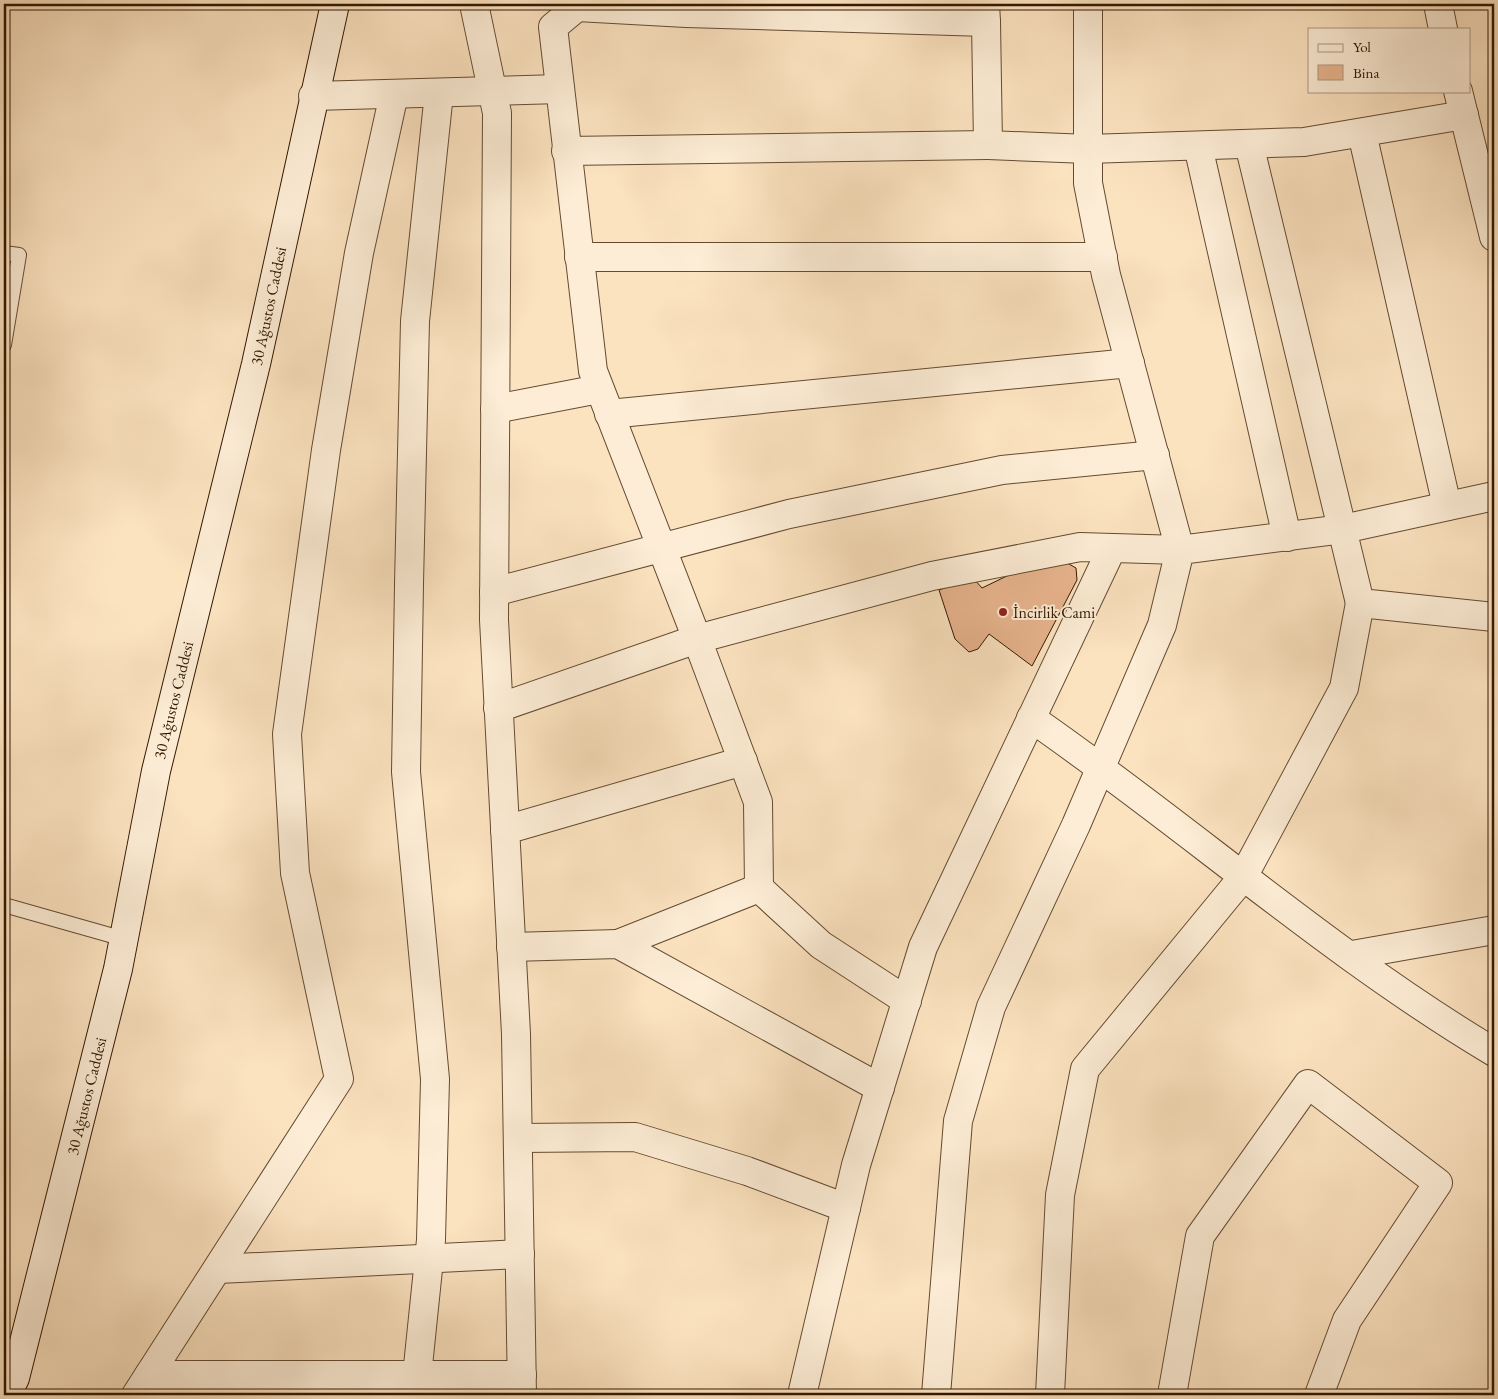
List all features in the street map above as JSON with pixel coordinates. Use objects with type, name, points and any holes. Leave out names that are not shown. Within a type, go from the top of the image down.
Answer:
[{"type":"street","name":"30 Ağustos Caddesi","points":[[7,1395],[14,1378],[51,1236],[124,939],[156,771],[256,364],[313,96],[335,4]]},
{"type":"street","points":[[142,1385],[522,1385],[518,1138],[494,592],[498,114],[474,4]]},
{"type":"street","points":[[936,1395],[958,1120],[990,1006],[1101,766],[1162,625],[1180,550],[1130,364],[1103,256],[1088,183],[1088,4]]},
{"type":"street","points":[[1438,4],[1443,28]]},
{"type":"street","points":[[907,1000],[821,945],[759,888],[758,802],[662,548],[592,371],[553,27],[577,5],[986,13],[988,145]]},
{"type":"street","points":[[313,96],[560,89]]},
{"type":"street","points":[[416,1385],[429,1258],[435,1079],[406,772],[415,321],[439,93]]},
{"type":"street","points":[[142,1385],[339,1079],[295,873],[286,734],[326,450],[359,253],[394,94]]},
{"type":"street","points":[[566,151],[988,145],[1088,149],[1304,142],[1362,132],[1461,103],[1494,237]]},
{"type":"street","points":[[1362,132],[1447,506]]},
{"type":"street","points":[[1050,1395],[1060,1195],[1085,1069],[1243,876],[1344,688],[1360,603],[1249,144]]},
{"type":"street","points":[[1198,146],[1286,537]]},
{"type":"street","points":[[579,257],[1103,256]]},
{"type":"street","points":[[609,414],[1130,364]]},
{"type":"street","points":[[495,409],[599,389]]},
{"type":"street","points":[[494,592],[789,514],[1002,470],[1155,455]]},
{"type":"street","points":[[498,708],[697,639],[932,576],[1080,547],[1180,550],[1286,537],[1342,529],[1494,496]]},
{"type":"street","points":[[802,1395],[856,1165],[922,948],[1112,548]]},
{"type":"street","points":[[1360,603],[1494,617]]},
{"type":"street","points":[[1031,718],[1101,766],[1243,876],[1437,1018],[1494,1052]]},
{"type":"street","points":[[505,830],[743,761]]},
{"type":"street","points":[[511,948],[618,944],[759,888]]},
{"type":"street","points":[[1352,955],[1494,930]]},
{"type":"street","points":[[618,944],[880,1088]]},
{"type":"street","points":[[1172,1395],[1200,1236],[1308,1084],[1438,1183],[1347,1320],[1321,1394]]},
{"type":"street","points":[[518,1138],[635,1137],[747,1171],[846,1208]]},
{"type":"street","points":[[218,1269],[520,1254]]},
{"type":"lane","points":[[4,253],[19,255],[4,345]]},
{"type":"lane","points":[[4,905],[124,939]]},
{"type":"building","name":"İncirlik Cami","points":[[1062,560],[1076,568],[1077,580],[1032,666],[989,634],[978,649],[969,652],[955,639],[939,590],[973,578],[982,588],[1036,562]]},
{"type":"place","name":"İncirlik Cami","points":[[1003,612]]}]
